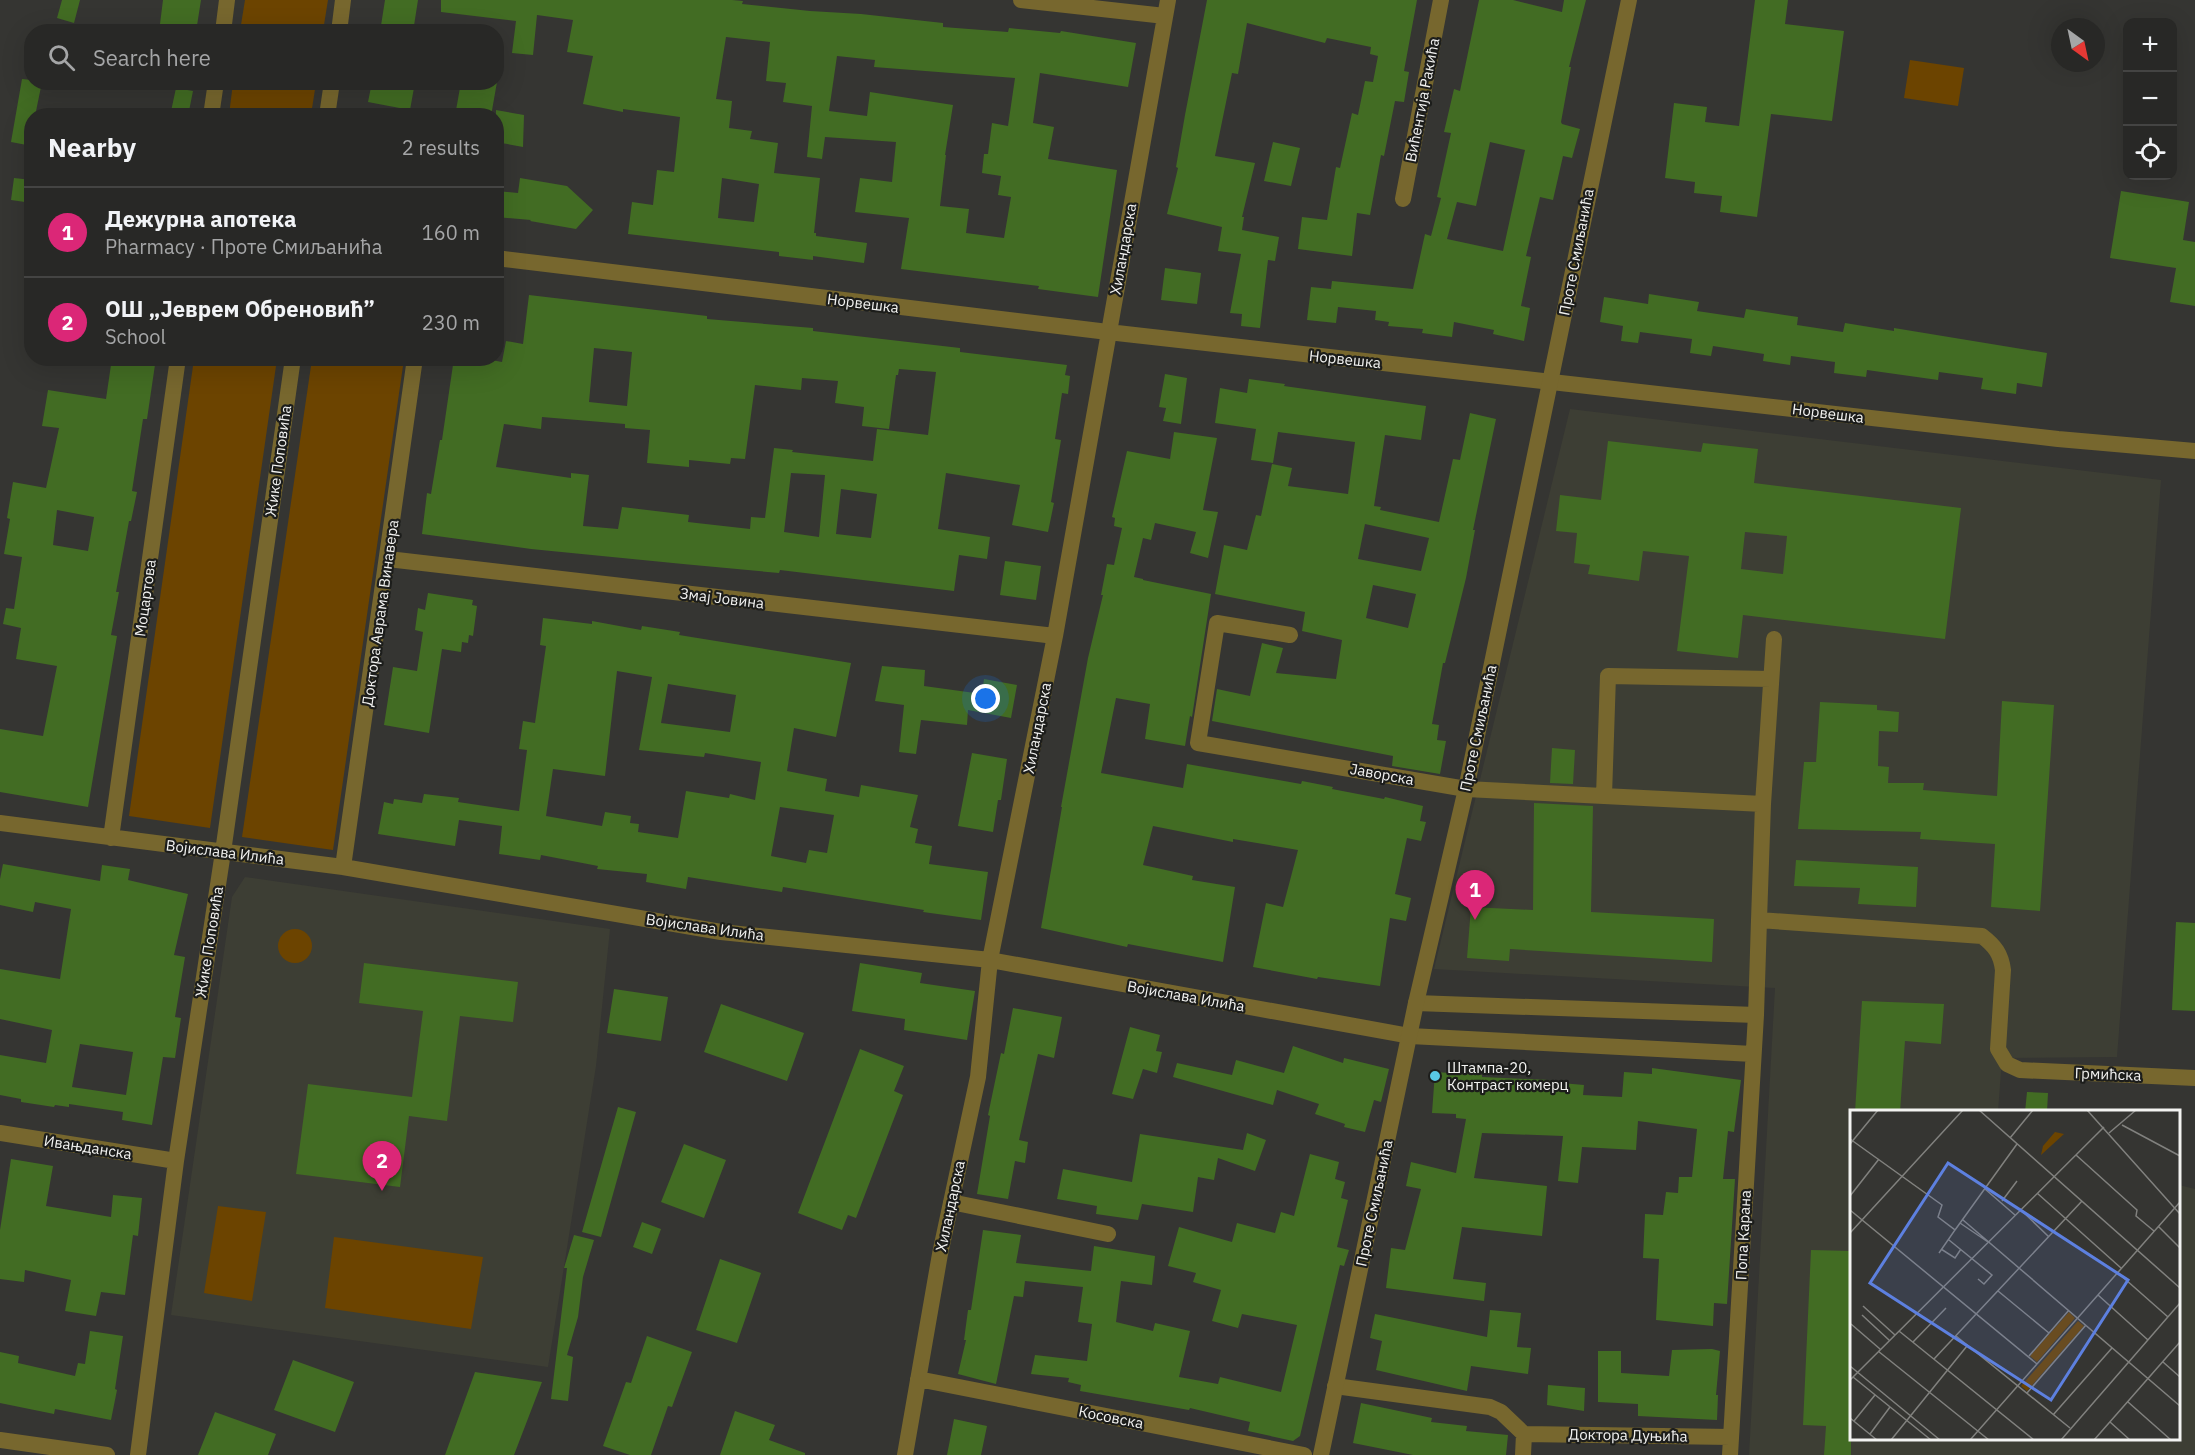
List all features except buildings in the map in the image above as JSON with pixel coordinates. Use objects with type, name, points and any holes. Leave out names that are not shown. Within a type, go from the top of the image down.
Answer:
[{"type":"street","points":[[224,24],[227,0]]},
{"type":"street","points":[[340,24],[343,0]]},
{"type":"street","points":[[1021,0],[1167,8]]},
{"type":"street","name":"Вићентија Ракића","points":[[1404,199],[1441,0]]},
{"type":"street","name":"Проте Смиљанића","points":[[1321,1455],[1416,1003],[1466,789],[1629,0]]},
{"type":"street","name":"Хиландарска","points":[[905,1455],[951,1202],[978,1077],[990,960],[1055,636],[1167,8]]},
{"type":"street","points":[[212,108],[215,90]]},
{"type":"street","points":[[328,108],[331,90]]},
{"type":"street","name":"Норвешка","points":[[504,259],[1108,332],[2058,439],[2195,451]]},
{"type":"street","name":"Моцартова","points":[[111,838],[177,366]]},
{"type":"street","name":"Жике Поповића","points":[[138,1455],[176,1161],[223,852],[292,366]]},
{"type":"street","name":"Доктора Аврама Винавера","points":[[343,867],[414,366]]},
{"type":"street","name":"Змај Јовина","points":[[388,559],[1055,636]]},
{"type":"street","name":"Јаворска","points":[[1290,635],[1217,623],[1198,742],[1466,789],[1763,804]]},
{"type":"street","name":"Попа Карана","points":[[1730,1455],[1754,1054],[1763,804],[1774,639]]},
{"type":"street","points":[[1604,796],[1608,676],[1771,679]]},
{"type":"street","name":"Војислава Илића","points":[[0,823],[343,867],[721,932],[990,960],[1410,1036],[1754,1054]]},
{"type":"street","name":"Грмићска","points":[[1759,920],[1982,936],[1997,951],[2003,970],[1998,1049],[2007,1064],[2020,1070],[2195,1078]]},
{"type":"street","points":[[1416,1003],[1756,1015]]},
{"type":"street","name":"Ивањданска","points":[[0,1133],[176,1161]]},
{"type":"street","points":[[951,1202],[1108,1233]]},
{"type":"street","name":"Косовска","points":[[918,1379],[1304,1455]]},
{"type":"street","points":[[1335,1386],[1490,1407],[1501,1412],[1524,1434],[1523,1455]]},
{"type":"street","name":"Доктора Дуњића","points":[[1524,1434],[1731,1437]]},
{"type":"street","points":[[0,1440],[107,1455]]},
{"type":"shaded area","points":[[245,0],[328,0],[324,24],[241,24]]},
{"type":"shaded area","points":[[1910,60],[1964,68],[1958,106],[1904,98]]},
{"type":"shaded area","points":[[232,90],[315,90],[312,108],[230,108]]},
{"type":"shaded area","points":[[193,366],[276,366],[210,828],[129,816]]},
{"type":"shaded area","points":[[311,366],[403,366],[333,850],[242,837]]},
{"type":"shaded area","points":[[1570,409],[2161,480],[2117,1057],[2002,1058],[1998,1110],[1850,1110],[1850,1440],[2180,1440],[2180,1185],[2195,1189],[2195,1455],[1749,1455],[1775,988],[1434,969]]},
{"type":"shaded area","points":[[245,877],[610,929],[596,1066],[548,1367],[171,1315],[232,897]]},
{"type":"shaded area","points":[[295,929],[307,934],[312,946],[307,958],[295,963],[283,958],[278,946],[283,934]]},
{"type":"shaded area","points":[[218,1206],[266,1212],[252,1301],[204,1293]]},
{"type":"shaded area","points":[[334,1237],[483,1257],[471,1329],[325,1308]]},
{"type":"place","name":"Дежурна апотека","points":[[1475,920]]},
{"type":"place","name":"Штампа-20, Контраст комерц","points":[[1435,1076]]},
{"type":"place","name":"ОШ „Јеврем Обреновић”","points":[[382,1191]]}]
